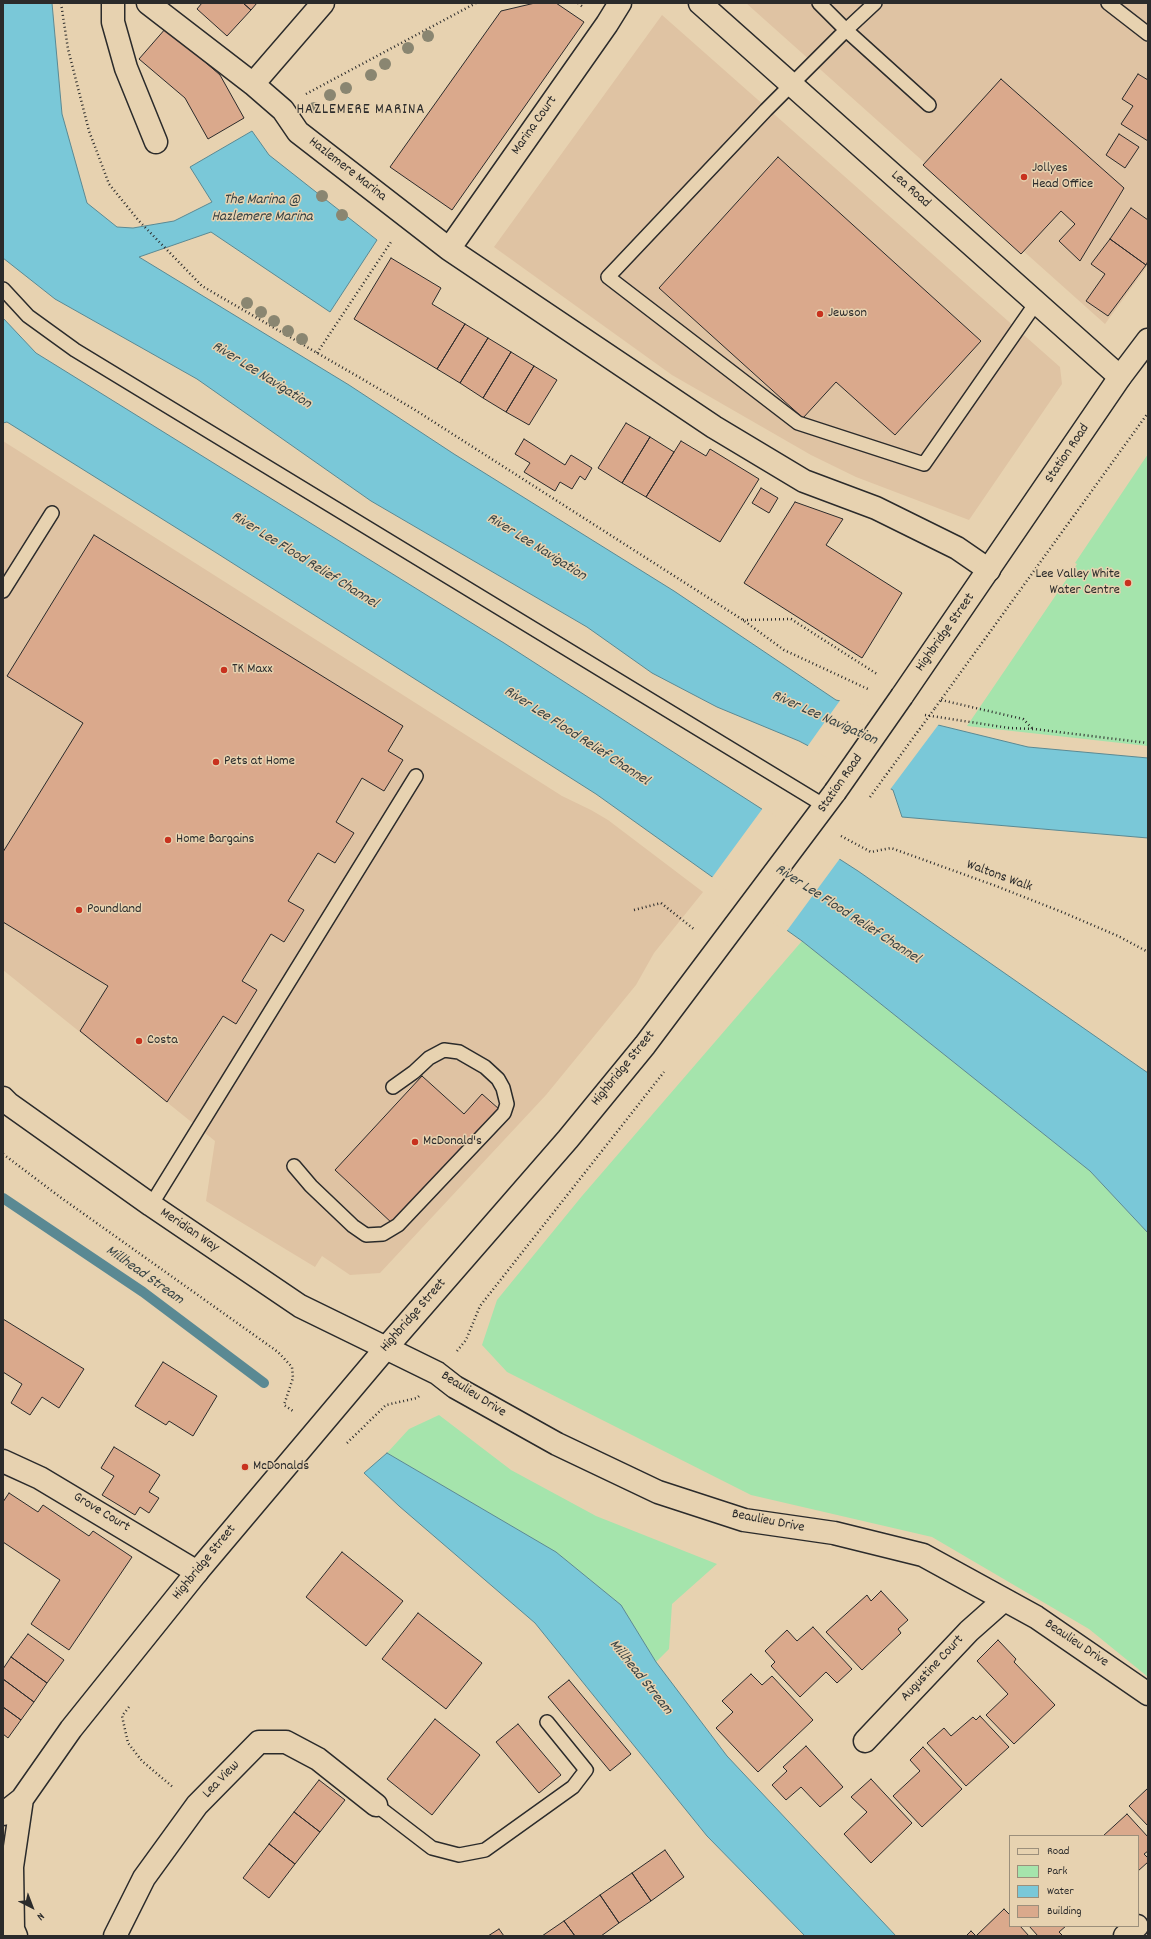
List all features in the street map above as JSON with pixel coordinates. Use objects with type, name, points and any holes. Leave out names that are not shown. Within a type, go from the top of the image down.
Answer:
[{"type":"street","points":[[113,3],[113,22],[126,68],[156,142]]},
{"type":"street","name":"Hazlemere Marina","points":[[148,3],[253,84],[283,110],[298,132],[449,249],[702,419],[768,460],[804,481],[876,508],[957,548],[989,570]]},
{"type":"street","points":[[253,84],[323,3]]},
{"type":"street","name":"Marina Court","points":[[449,249],[620,3]]},
{"type":"street","name":"Lea Road","points":[[700,3],[1120,377]]},
{"type":"street","name":"Station Road","points":[[989,570],[1120,377],[1148,340]]},
{"type":"street","name":"Highbridge Street","points":[[902,696],[989,570]]},
{"type":"street","name":"Station Road","points":[[806,832],[902,696]]},
{"type":"street","name":"Highbridge Street","points":[[3,1814],[22,1799],[71,1729],[197,1572],[386,1348],[568,1139],[645,1045],[806,832]]},
{"type":"street","name":"Meridian Way","points":[[3,1098],[9,1104],[151,1205],[300,1306],[386,1348]]},
{"type":"street","name":"Beaulieu Drive","points":[[386,1348],[437,1373],[455,1387],[557,1444],[658,1492],[744,1520],[834,1533],[923,1555],[1036,1617],[1148,1694]]},
{"type":"street","name":"Grove Court","points":[[3,1461],[40,1478],[197,1572]]},
{"type":"street","name":"Augustine Court","points":[[865,1741],[969,1631],[1004,1600]]},
{"type":"street","name":"Lea View","points":[[115,1936],[144,1878],[197,1805],[259,1742],[286,1742],[318,1759],[376,1805]]},
{"type":"street","name":"Highbridge Street","points":[[16,1936],[13,1929],[12,1867],[22,1799]]},
{"type":"street","points":[[1139,1923],[1148,1916]]},
{"type":"street","points":[[1125,1936],[1135,1927]]},
{"type":"lane","points":[[819,3],[846,30],[929,105]]},
{"type":"lane","points":[[875,3],[792,84],[608,277],[798,423],[924,464],[1036,303]]},
{"type":"lane","points":[[1108,3],[1148,34]]},
{"type":"lane","points":[[3,289],[28,316],[75,350],[830,799]]},
{"type":"lane","points":[[3,591],[52,513]]},
{"type":"lane","points":[[151,1205],[416,776]]},
{"type":"lane","points":[[294,1166],[311,1186],[352,1226],[366,1235],[383,1234],[398,1225],[504,1113],[507,1104],[503,1088],[498,1079],[485,1067],[459,1052],[444,1050],[428,1058],[414,1072],[393,1087]]},
{"type":"lane","points":[[376,1805],[432,1848],[459,1855],[485,1850],[573,1786],[586,1770],[547,1722]]},
{"type":"path","points":[[61,3],[68,49],[89,131],[109,184],[166,251],[202,286],[412,408],[743,620],[791,619],[877,674]]},
{"type":"path","points":[[283,110],[304,95],[476,3]]},
{"type":"path","points":[[317,353],[408,216]]},
{"type":"path","points":[[867,801],[1148,413]]},
{"type":"path","points":[[941,700],[1023,719],[1034,729],[1148,743]]},
{"type":"path","name":"Waltons Walk","points":[[841,836],[871,852],[891,848],[996,886],[1118,936],[1148,952]]},
{"type":"path","points":[[634,910],[661,903],[695,930]]},
{"type":"path","points":[[466,1340],[480,1306],[664,1071]]},
{"type":"path","points":[[3,1154],[60,1197],[278,1352],[292,1367],[293,1378],[284,1405]]},
{"type":"path","points":[[343,1447],[386,1404],[417,1398]]},
{"type":"path","points":[[122,1716],[128,1743],[142,1761],[153,1772],[197,1805]]},
{"type":"shaded area","points":[[746,3],[1148,3],[1148,265],[1105,324]]},
{"type":"shaded area","points":[[662,15],[1060,367],[1062,384],[969,520],[856,477],[811,455],[672,375],[494,247]]},
{"type":"shaded area","points":[[3,441],[562,796],[608,820],[703,892],[654,953],[636,985],[546,1095],[380,1273],[350,1275],[322,1256],[315,1267],[206,1201],[215,1141],[3,970]]},
{"type":"green space","points":[[1148,454],[1148,746],[967,726],[1077,564],[1075,563]]},
{"type":"green space","points":[[802,941],[1090,1171],[1148,1233],[1148,1677],[1089,1629],[932,1537],[751,1495],[507,1372],[482,1345],[497,1300],[582,1196]]},
{"type":"green space","points":[[439,1415],[511,1470],[596,1516],[717,1564],[672,1604],[669,1649],[656,1662],[621,1605],[556,1552],[387,1453],[409,1429]]},
{"type":"water","points":[[3,3],[52,3],[62,114],[87,203],[117,227],[133,228],[174,221],[212,202],[190,167],[252,131],[269,155],[377,240],[330,312],[211,232],[139,257],[349,385],[454,454],[674,591],[836,700],[1028,747],[1148,758],[1148,838],[902,817],[893,790],[799,741],[717,707],[652,673],[587,627],[371,501],[197,379],[55,299],[3,258]]},
{"type":"water","name":"River Lee Flood Relief Channel","points":[[3,318],[36,353],[504,643],[858,871],[1148,1073],[1148,1233],[1090,1171],[802,941],[596,794],[215,552],[7,422],[3,423]]},
{"type":"water","points":[[387,1453],[556,1552],[621,1605],[656,1662],[727,1756],[896,1936],[805,1936],[707,1836],[535,1623],[399,1506],[364,1473]]},
{"type":"pier","points":[[841,699],[939,724],[889,791],[807,747]]},
{"type":"pier","points":[[763,808],[841,857],[786,932],[711,879]]},
{"type":"building","points":[[202,3],[243,3],[251,10],[227,36],[197,9]]},
{"type":"building","points":[[243,3],[257,3],[251,10]]},
{"type":"building","points":[[535,3],[556,3],[584,22],[452,210],[390,167],[501,11]]},
{"type":"building","points":[[166,28],[220,75],[244,118],[208,139],[185,98],[139,59]]},
{"type":"building","points":[[1138,74],[1148,80],[1148,141],[1121,124],[1133,106],[1122,99]]},
{"type":"building","name":"Jollyes Head Office","points":[[1001,79],[1124,188],[1080,261],[1059,241],[1075,224],[1061,211],[1021,254],[923,165]]},
{"type":"building","points":[[1119,134],[1139,147],[1125,168],[1106,155]]},
{"type":"building","name":"Jewson","points":[[778,157],[981,341],[895,435],[836,382],[803,418],[659,288]]},
{"type":"building","points":[[1131,208],[1148,220],[1148,261],[1146,265],[1110,239]]},
{"type":"building","points":[[1110,239],[1146,265],[1108,316],[1086,301],[1105,274],[1091,264]]},
{"type":"building","points":[[391,258],[441,288],[432,304],[465,324],[437,369],[354,319]]},
{"type":"building","points":[[465,324],[488,338],[460,383],[437,369]]},
{"type":"building","points":[[488,338],[511,352],[483,398],[460,383]]},
{"type":"building","points":[[511,352],[534,366],[506,412],[483,398]]},
{"type":"building","points":[[534,366],[557,380],[529,425],[506,412]]},
{"type":"building","points":[[626,423],[650,437],[622,483],[598,468]]},
{"type":"building","points":[[650,437],[674,452],[646,497],[622,483]]},
{"type":"building","points":[[524,439],[565,465],[571,455],[592,468],[585,480],[580,476],[572,489],[560,482],[555,491],[524,472],[530,463],[515,454]]},
{"type":"building","points":[[681,441],[706,456],[710,449],[759,479],[720,542],[646,497]]},
{"type":"building","points":[[761,488],[778,498],[769,513],[752,503]]},
{"type":"building","points":[[795,502],[843,519],[826,545],[902,593],[862,658],[744,583]]},
{"type":"building","points":[[94,535],[403,726],[388,751],[403,760],[384,791],[362,778],[336,822],[354,833],[335,863],[318,853],[288,901],[304,910],[284,942],[271,934],[242,981],[257,990],[236,1024],[223,1016],[167,1102],[80,1031],[108,986],[3,922],[3,852],[83,723],[7,676]]},
{"type":"building","name":"McDonald's","points":[[422,1076],[464,1114],[482,1094],[499,1109],[393,1224],[335,1170]]},
{"type":"building","points":[[3,1319],[84,1369],[59,1408],[42,1397],[30,1415],[11,1403],[22,1384],[3,1372]]},
{"type":"building","points":[[163,1362],[217,1396],[193,1436],[169,1421],[166,1425],[135,1406]]},
{"type":"building","points":[[114,1447],[160,1475],[149,1492],[159,1498],[149,1513],[140,1507],[135,1515],[102,1495],[114,1476],[101,1468]]},
{"type":"building","points":[[9,1493],[38,1512],[43,1505],[89,1536],[93,1531],[132,1557],[69,1650],[31,1624],[60,1580],[3,1542],[3,1502]]},
{"type":"building","points":[[342,1552],[403,1601],[366,1646],[306,1597]]},
{"type":"building","points":[[881,1591],[908,1620],[898,1629],[901,1633],[862,1670],[826,1632],[867,1595],[871,1601]]},
{"type":"building","points":[[418,1613],[482,1663],[446,1709],[382,1659]]},
{"type":"building","points":[[813,1627],[852,1669],[837,1683],[826,1672],[800,1697],[771,1666],[775,1662],[765,1651],[787,1630],[797,1641]]},
{"type":"building","points":[[28,1634],[64,1660],[47,1683],[11,1657]]},
{"type":"building","points":[[998,1640],[1016,1659],[1014,1662],[1055,1705],[1014,1744],[986,1715],[1008,1694],[977,1661]]},
{"type":"building","points":[[11,1657],[47,1683],[34,1702],[3,1679],[3,1669]]},
{"type":"building","points":[[751,1674],[762,1685],[772,1676],[813,1720],[758,1772],[716,1728],[733,1712],[722,1701]]},
{"type":"building","points":[[3,1679],[34,1702],[21,1720],[3,1707]]},
{"type":"building","points":[[569,1680],[631,1754],[610,1771],[548,1697]]},
{"type":"building","points":[[3,1707],[21,1720],[8,1738],[3,1734]]},
{"type":"building","points":[[980,1716],[1009,1747],[966,1786],[927,1743],[944,1728],[951,1736],[973,1717],[976,1720]]},
{"type":"building","points":[[435,1719],[480,1755],[432,1815],[387,1779]]},
{"type":"building","points":[[518,1724],[561,1775],[539,1793],[496,1742]]},
{"type":"building","points":[[806,1746],[843,1787],[820,1807],[801,1787],[786,1800],[772,1785],[787,1771],[783,1767]]},
{"type":"building","points":[[923,1747],[962,1789],[922,1827],[893,1796],[920,1771],[910,1760]]},
{"type":"building","points":[[871,1779],[912,1823],[871,1863],[844,1834],[867,1812],[851,1797]]},
{"type":"building","points":[[319,1780],[345,1800],[320,1832],[294,1812]]},
{"type":"building","points":[[1148,1788],[1148,1826],[1129,1806]]},
{"type":"building","points":[[294,1812],[320,1832],[295,1864],[269,1844]]},
{"type":"building","points":[[1127,1814],[1148,1837],[1148,1851],[1144,1854],[1148,1858],[1148,1862],[1139,1870],[1139,1835],[1104,1835]]},
{"type":"building","points":[[269,1844],[295,1864],[269,1898],[243,1878]]},
{"type":"building","points":[[665,1850],[684,1877],[651,1901],[632,1873]]},
{"type":"building","points":[[632,1873],[651,1901],[619,1923],[600,1895]]},
{"type":"building","points":[[600,1895],[619,1923],[601,1936],[575,1936],[564,1921]]},
{"type":"building","points":[[1004,1909],[1009,1914],[1009,1927],[1021,1927],[1029,1936],[976,1936]]},
{"type":"building","points":[[564,1921],[575,1936],[542,1936]]},
{"type":"building","points":[[1030,1927],[1065,1927],[1059,1932],[1063,1936],[1038,1936]]},
{"type":"building","points":[[499,1929],[504,1936],[488,1936]]},
{"type":"building","points":[[971,1931],[976,1936],[966,1936]]},
{"type":"waterway","name":"Millhead Stream","points":[[3,1198],[143,1292],[264,1383]]},
{"type":"place","name":"Jollyes Head Office","points":[[1024,177]]},
{"type":"place","name":"Jewson","points":[[820,314]]},
{"type":"place","name":"Lee Valley White Water Centre","points":[[1128,583]]},
{"type":"place","name":"TK Maxx","points":[[224,670]]},
{"type":"place","name":"Pets at Home","points":[[216,762]]},
{"type":"place","name":"Home Bargains","points":[[168,840]]},
{"type":"place","name":"Poundland","points":[[79,910]]},
{"type":"place","name":"Costa","points":[[139,1041]]},
{"type":"place","name":"McDonald's","points":[[415,1142]]},
{"type":"place","name":"McDonalds","points":[[245,1467]]},
{"type":"district","name":"HAZLEMERE MARINA","points":[[361,111]]},
{"type":"water label","name":"The Marina @ Hazlemere Marina","points":[[262,210]]},
{"type":"water label","name":"River Lee Navigation","points":[[261,376]]},
{"type":"water label","name":"River Lee Navigation","points":[[536,548]]},
{"type":"water label","name":"River Lee Navigation","points":[[824,719]]}]
